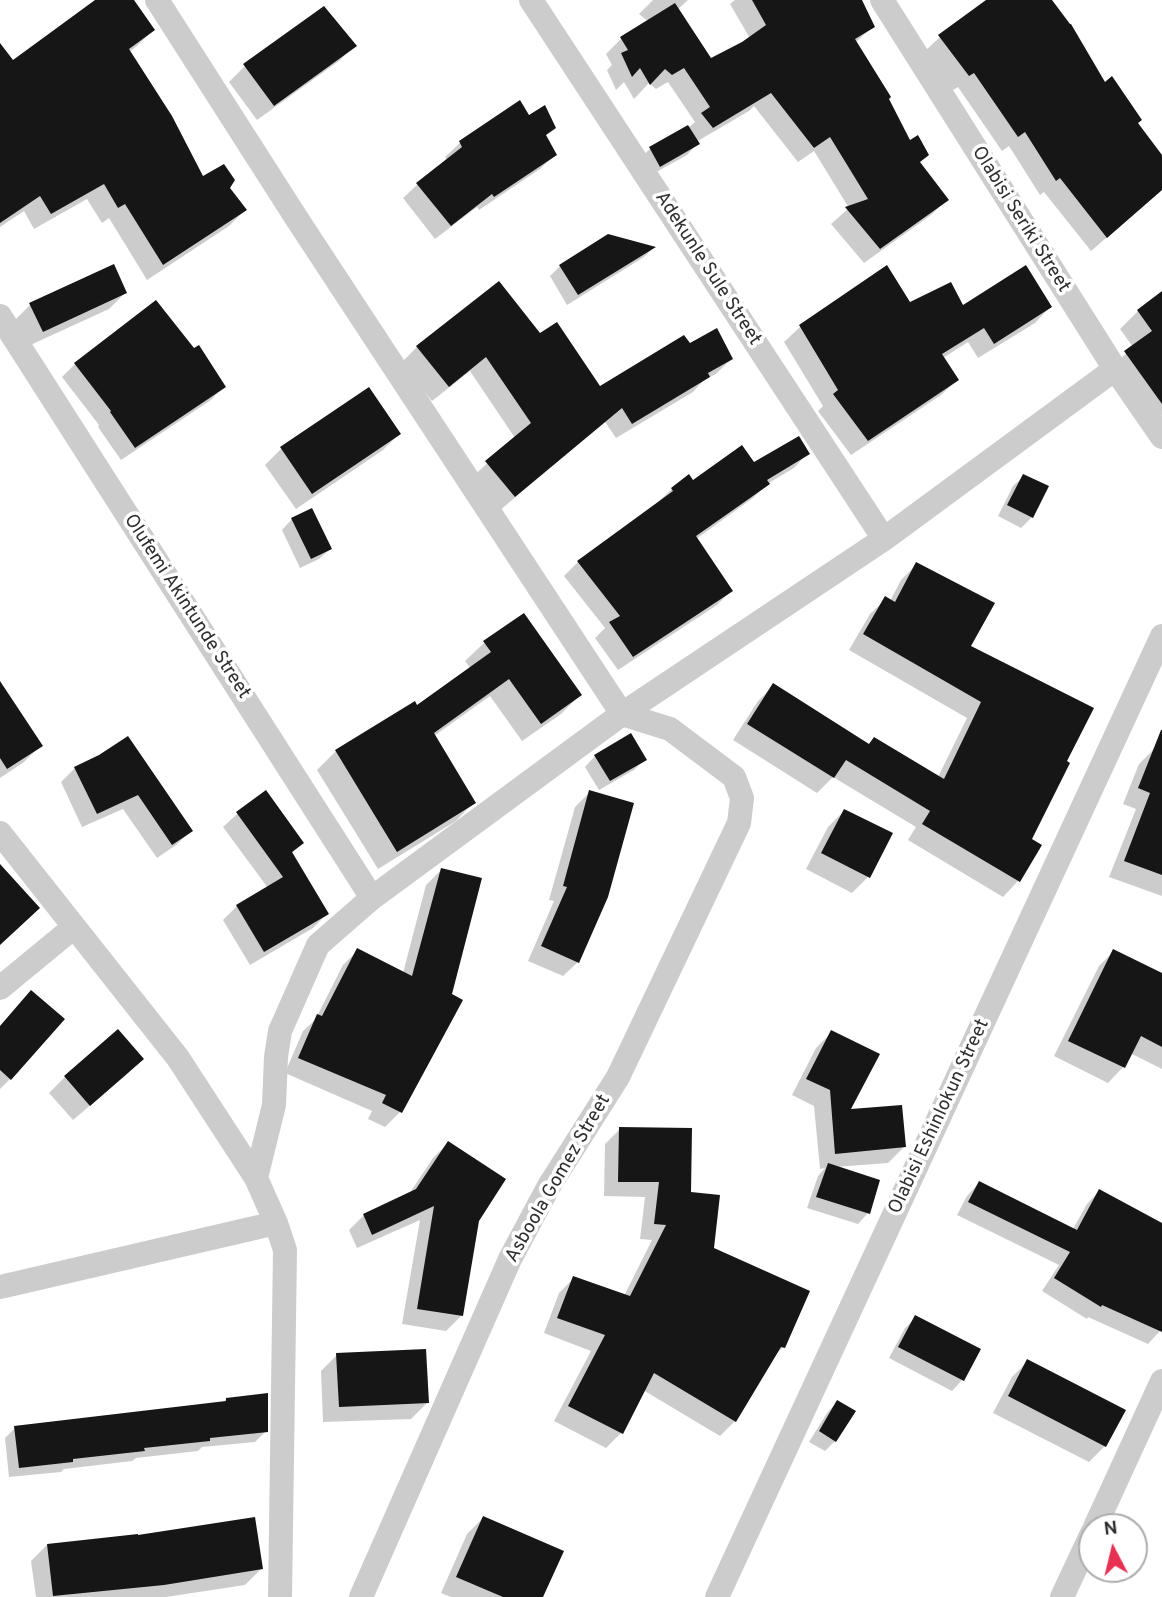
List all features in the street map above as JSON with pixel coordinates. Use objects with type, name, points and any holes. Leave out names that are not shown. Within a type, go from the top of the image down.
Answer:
[{"type":"street","points":[[157,0],[622,714]]},
{"type":"street","name":"Adekunle Sule Street","points":[[531,0],[884,539]]},
{"type":"street","name":"Olabisi Seriki Street","points":[[882,0],[1115,369],[1162,437]]},
{"type":"street","name":"Olufemi Akintunde Street","points":[[0,316],[372,898]]},
{"type":"street","points":[[257,1178],[274,1105],[280,1031],[318,945],[372,898],[622,714],[884,539],[1115,369]]},
{"type":"street","name":"Olabisi Eshinlokun Street","points":[[717,1597],[1162,636]]},
{"type":"street","name":"Asboola Gomez Street","points":[[361,1597],[510,1259],[550,1186],[618,1077],[740,824],[742,798],[734,777],[670,729],[622,714]]},
{"type":"street","points":[[0,833],[178,1058],[257,1178],[276,1223],[285,1250],[280,1597]]},
{"type":"street","points":[[0,988],[74,927]]},
{"type":"street","points":[[0,1287],[276,1223]]},
{"type":"street","points":[[1101,1513],[1162,1381]]},
{"type":"street","points":[[1062,1597],[1078,1563]]},
{"type":"building","points":[[95,0],[134,0],[155,30],[129,49],[172,116],[203,176],[224,164],[235,180],[230,188],[247,210],[163,265],[125,204],[118,208],[104,184],[51,214],[40,196],[0,223],[0,43],[13,60]]},
{"type":"building","points":[[752,0],[862,0],[875,27],[855,39],[891,97],[889,99],[910,140],[918,135],[929,155],[920,162],[949,200],[880,249],[845,207],[868,199],[830,137],[814,148],[771,93],[713,128],[701,113],[710,107],[684,68],[672,75],[665,69],[650,85],[640,68],[632,77],[621,53],[628,50],[620,37],[675,3],[711,58],[742,42],[766,25]]},
{"type":"building","points":[[986,0],[1052,0],[1071,24],[1105,82],[1112,76],[1142,120],[1138,123],[1162,155],[1162,190],[1107,238],[1060,178],[1056,181],[1025,132],[1018,137],[974,73],[969,76],[938,35]]},
{"type":"building","points":[[324,6],[357,46],[274,106],[243,64]]},
{"type":"building","points":[[520,100],[529,115],[545,105],[556,128],[546,135],[557,155],[494,197],[492,194],[451,226],[416,183],[462,147],[459,141]]},
{"type":"building","points":[[688,125],[700,144],[660,167],[649,147]]},
{"type":"building","points":[[608,234],[656,247],[578,295],[559,265]]},
{"type":"building","points":[[114,264],[127,293],[43,332],[29,303]]},
{"type":"building","points":[[887,265],[910,302],[951,282],[963,305],[1026,265],[1052,307],[994,344],[984,328],[942,354],[959,380],[868,441],[833,394],[838,390],[799,325]]},
{"type":"building","points":[[499,281],[540,333],[557,322],[600,386],[684,335],[690,343],[717,328],[733,359],[708,373],[710,377],[632,424],[622,408],[515,497],[485,461],[531,423],[486,357],[449,387],[416,346]]},
{"type":"building","points":[[1162,291],[1162,404],[1124,351],[1152,331],[1137,310]]},
{"type":"building","points":[[156,300],[194,348],[199,345],[226,387],[135,448],[74,363]]},
{"type":"building","points":[[369,387],[401,434],[312,494],[280,447]]},
{"type":"building","points":[[799,436],[810,454],[767,480],[770,484],[696,536],[733,591],[633,657],[609,622],[620,616],[577,561],[673,491],[671,488],[689,474],[693,480],[742,445],[754,462]]},
{"type":"building","points":[[1023,474],[1049,486],[1033,518],[1007,505]]},
{"type":"building","points":[[312,508],[332,549],[311,559],[291,518]]},
{"type":"building","points":[[916,562],[995,603],[971,646],[1094,708],[1032,839],[1042,845],[1020,882],[922,824],[930,811],[846,760],[834,778],[747,724],[773,683],[869,744],[874,737],[944,779],[981,702],[863,634],[885,596],[895,602]]},
{"type":"building","points":[[524,613],[582,695],[541,724],[509,679],[434,733],[476,803],[397,852],[335,750],[415,701],[417,705],[491,652],[483,641]]},
{"type":"building","points":[[0,681],[43,746],[7,769],[0,758]]},
{"type":"building","points":[[1161,730],[1162,875],[1124,861],[1150,793],[1138,788]]},
{"type":"building","points":[[631,733],[647,760],[610,781],[594,755]]},
{"type":"building","points":[[128,736],[193,831],[172,845],[138,795],[97,814],[74,767]]},
{"type":"building","points":[[266,790],[304,843],[292,852],[329,914],[264,952],[236,905],[283,877],[236,812]]},
{"type":"building","points":[[589,790],[634,803],[608,897],[579,963],[541,946],[567,887],[563,886]]},
{"type":"building","points":[[844,809],[893,833],[870,878],[821,853]]},
{"type":"building","points":[[0,864],[40,908],[0,945]]},
{"type":"building","points":[[441,868],[482,878],[452,994],[463,1000],[402,1113],[382,1103],[386,1095],[298,1058],[317,1014],[322,1016],[357,948],[412,976]]},
{"type":"building","points":[[1113,949],[1162,973],[1162,1047],[1141,1036],[1125,1068],[1068,1041]]},
{"type":"building","points":[[31,990],[65,1019],[11,1080],[0,1070],[0,1026]]},
{"type":"building","points":[[118,1029],[144,1059],[90,1106],[64,1076]]},
{"type":"building","points":[[831,1030],[880,1054],[851,1109],[902,1105],[906,1147],[835,1154],[830,1090],[806,1079]]},
{"type":"building","points":[[619,1127],[692,1128],[691,1192],[720,1195],[714,1248],[810,1291],[785,1348],[781,1347],[736,1422],[654,1373],[623,1434],[568,1406],[605,1335],[557,1318],[573,1276],[630,1296],[666,1225],[654,1224],[659,1182],[618,1182]]},
{"type":"building","points":[[448,1141],[506,1179],[479,1221],[463,1316],[417,1309],[434,1206],[372,1235],[363,1214],[416,1189]]},
{"type":"building","points":[[828,1163],[880,1180],[870,1214],[816,1197]]},
{"type":"building","points":[[979,1181],[1077,1230],[1099,1189],[1162,1223],[1162,1332],[1102,1305],[1101,1307],[1054,1278],[1070,1252],[968,1202]]},
{"type":"building","points":[[915,1315],[981,1349],[964,1381],[898,1347]]},
{"type":"building","points":[[426,1349],[429,1403],[339,1407],[336,1353]]},
{"type":"building","points":[[1027,1359],[1126,1410],[1106,1447],[1008,1396]]},
{"type":"building","points":[[268,1393],[268,1432],[210,1438],[210,1441],[144,1448],[145,1451],[19,1468],[14,1426],[226,1401],[226,1398]]},
{"type":"building","points":[[837,1400],[856,1411],[836,1442],[819,1431]]},
{"type":"building","points":[[483,1516],[564,1551],[543,1597],[503,1597],[456,1577]]},
{"type":"building","points":[[255,1517],[263,1569],[164,1585],[53,1596],[47,1544],[138,1535]]}]
